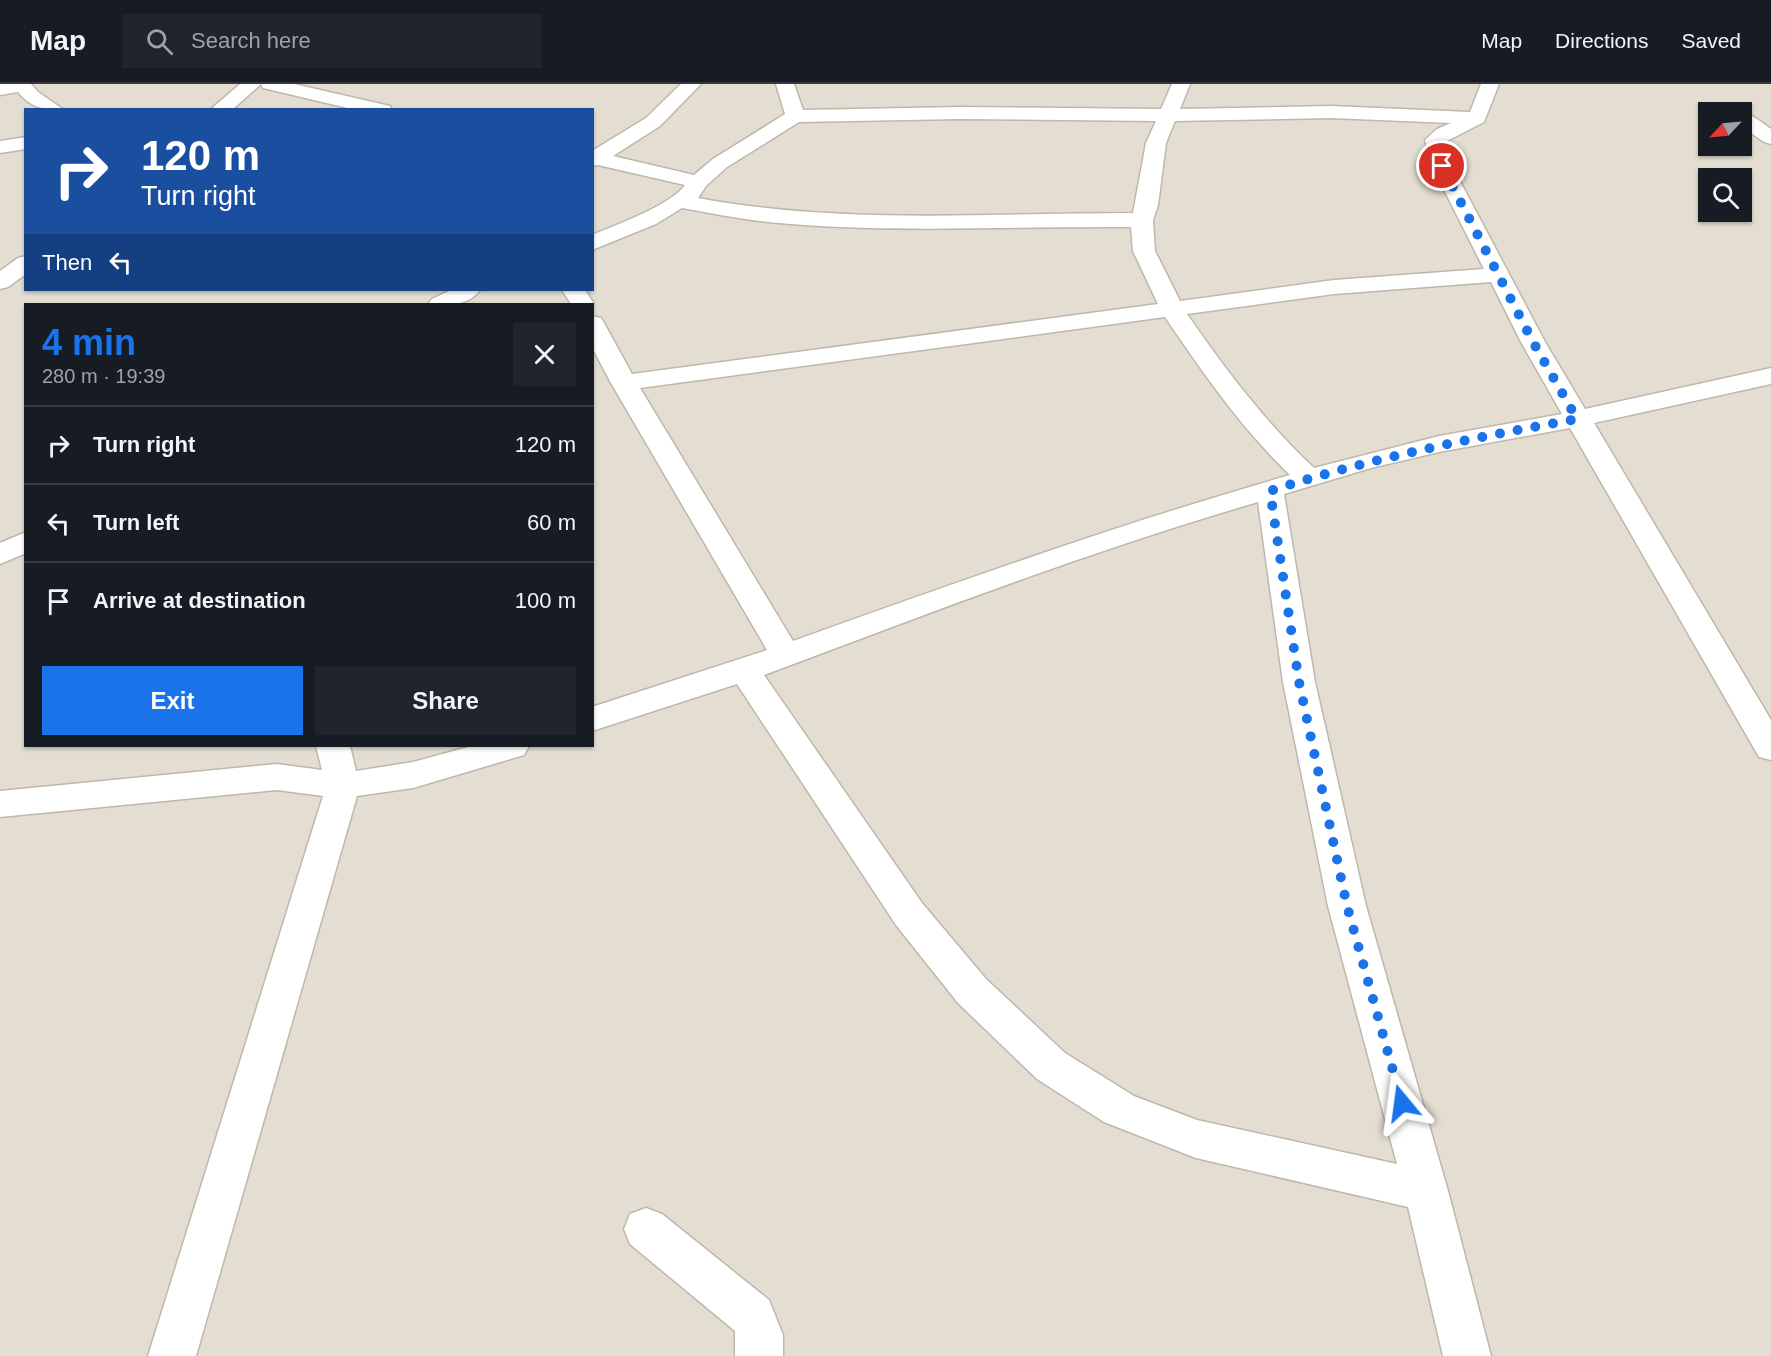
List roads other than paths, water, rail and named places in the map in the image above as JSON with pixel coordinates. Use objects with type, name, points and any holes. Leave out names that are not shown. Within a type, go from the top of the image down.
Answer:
[{"type":"street","points":[[222,108],[252,84]]},
{"type":"street","points":[[270,84],[374,108]]},
{"type":"street","points":[[594,158],[653,122],[692,84]]},
{"type":"street","points":[[785,84],[795,116]]},
{"type":"street","points":[[1181,84],[1156,143],[1147,205],[1142,220],[1144,251],[1172,309],[1215,372],[1264,434],[1309,478]]},
{"type":"street","points":[[1490,84],[1477,118],[1444,133],[1435,140],[1442,166],[1533,342],[1771,748]]},
{"type":"street","points":[[0,89],[31,86],[30,95],[52,108]]},
{"type":"street","points":[[594,242],[648,219],[679,201],[691,193],[698,182],[720,163],[795,116],[1167,115],[1331,111],[1477,118]]},
{"type":"street","points":[[1752,125],[1771,138]]},
{"type":"street","points":[[0,147],[24,143]]},
{"type":"street","points":[[594,158],[698,182]]},
{"type":"street","points":[[679,201],[766,216],[867,222],[1142,220]]},
{"type":"street","points":[[0,282],[24,264]]},
{"type":"street","points":[[624,382],[1334,287],[1499,275]]},
{"type":"street","points":[[442,303],[466,291]]},
{"type":"street","points":[[594,327],[624,382],[786,655]]},
{"type":"street","points":[[594,718],[744,670],[1025,568],[1164,521],[1363,462],[1439,444],[1577,419],[1771,376]]},
{"type":"street","points":[[1270,491],[1299,682],[1347,906],[1426,1191],[1467,1356]]},
{"type":"street","points":[[0,555],[24,542]]},
{"type":"street","points":[[744,670],[909,914],[972,992],[1051,1066],[1119,1108],[1196,1139],[1426,1191]]},
{"type":"street","points":[[172,1356],[343,786],[333,747]]},
{"type":"street","points":[[0,804],[277,777],[343,786],[413,775],[509,747]]},
{"type":"street","points":[[646,1229],[753,1316],[760,1335],[759,1356]]}]
